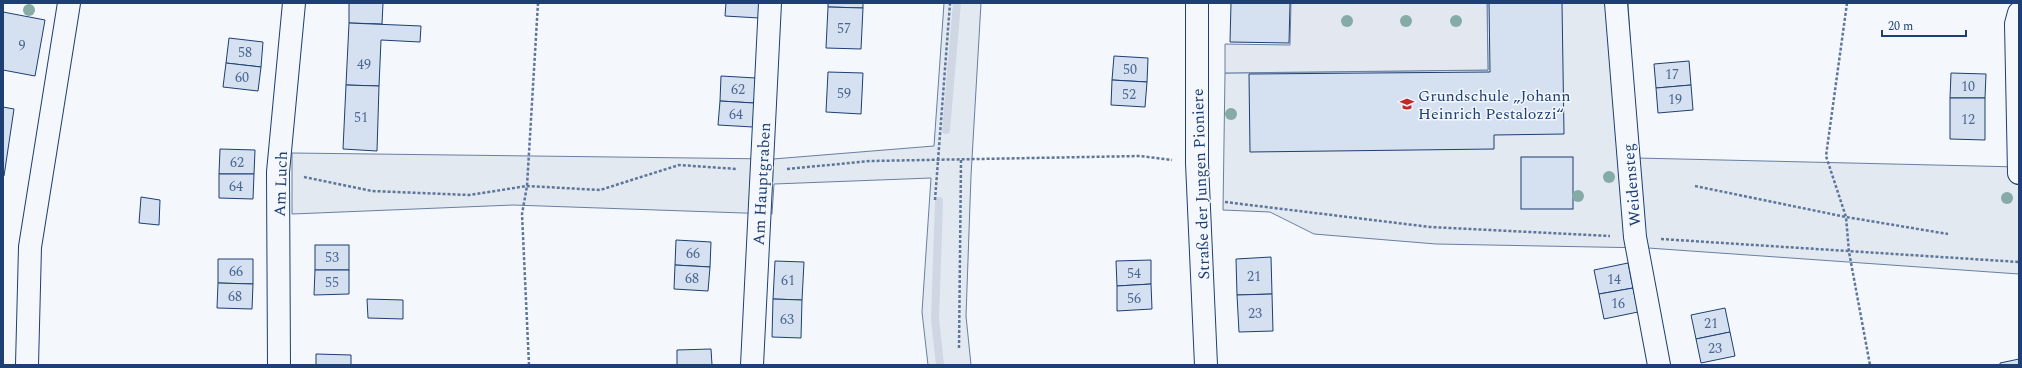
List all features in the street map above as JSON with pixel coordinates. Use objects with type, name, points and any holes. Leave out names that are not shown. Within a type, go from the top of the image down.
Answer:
[{"type":"street","points":[[27,365],[30,247],[69,3]]},
{"type":"street","name":"Am Luch","points":[[279,365],[278,172],[294,3]]},
{"type":"street","name":"Am Hauptgraben","points":[[752,365],[770,3]]},
{"type":"street","name":"Straße der Jungen Pioniere","points":[[1197,3],[1197,163],[1206,365]]},
{"type":"street","name":"Weidensteg","points":[[1616,3],[1635,237],[1659,365]]},
{"type":"street","points":[[2019,13],[2016,24],[2019,172]]},
{"type":"path","points":[[529,365],[522,214],[527,186],[538,3]]},
{"type":"path","points":[[935,200],[950,3]]},
{"type":"path","points":[[1847,3],[1826,156],[1846,217],[1850,252],[1870,365]]},
{"type":"path","points":[[278,172],[372,191],[469,195],[527,186],[600,190],[679,165],[762,171],[870,161],[938,161],[1140,156],[1197,163]]},
{"type":"path","points":[[959,348],[961,160]]},
{"type":"path","points":[[1694,186],[1846,217],[1948,234]]},
{"type":"shaded area","points":[[944,3],[981,3],[971,176],[966,316],[971,365],[928,365],[922,312],[931,178],[774,184],[772,214],[513,205],[292,214],[292,153],[773,159],[934,146]]},
{"type":"shaded area","points":[[1291,3],[1487,3],[1488,70],[1225,73],[1225,44],[1290,45]]},
{"type":"shaded area","points":[[1487,3],[1628,3],[1637,158],[2019,167],[2019,274],[1648,248],[1436,244],[1314,234],[1270,212],[1223,210],[1225,73],[1488,70]]},
{"type":"building","points":[[349,3],[383,3],[382,24],[349,23]]},
{"type":"building","points":[[726,3],[760,3],[759,18],[725,16]]},
{"type":"building","points":[[828,3],[863,3],[863,8],[828,7]]},
{"type":"building","points":[[1231,3],[1290,3],[1289,43],[1230,42]]},
{"type":"building","name":"Grundschule „Johann Heinrich Pestalozzi“","points":[[1489,3],[1562,3],[1564,134],[1494,135],[1494,149],[1250,152],[1249,74],[1490,72]]},
{"type":"building","points":[[828,7],[863,8],[861,49],[826,48]]},
{"type":"building","points":[[3,12],[45,20],[35,76],[3,70]]},
{"type":"building","points":[[349,23],[421,26],[420,42],[381,40],[379,86],[346,85]]},
{"type":"building","points":[[229,38],[263,42],[261,67],[226,63]]},
{"type":"building","points":[[1114,56],[1148,58],[1147,82],[1112,80]]},
{"type":"building","points":[[1689,61],[1691,85],[1656,88],[1654,64]]},
{"type":"building","points":[[226,63],[261,67],[258,91],[223,87]]},
{"type":"building","points":[[828,72],[863,73],[861,114],[826,112]]},
{"type":"building","points":[[1951,73],[1986,74],[1985,98],[1950,98]]},
{"type":"building","points":[[721,76],[756,78],[754,103],[720,101]]},
{"type":"building","points":[[1112,80],[1147,82],[1145,107],[1111,105]]},
{"type":"building","points":[[346,85],[379,86],[377,151],[343,149]]},
{"type":"building","points":[[1691,85],[1693,110],[1658,113],[1656,88]]},
{"type":"building","points":[[1950,98],[1985,98],[1985,140],[1950,139]]},
{"type":"building","points":[[720,101],[754,103],[753,127],[718,125]]},
{"type":"building","points":[[3,107],[14,109],[4,176],[3,176]]},
{"type":"building","points":[[220,149],[255,150],[254,174],[219,174]]},
{"type":"building","points":[[1521,157],[1573,157],[1573,209],[1521,209]]},
{"type":"building","points":[[219,174],[254,174],[253,199],[219,198]]},
{"type":"building","points":[[141,197],[160,200],[159,225],[139,223]]},
{"type":"building","points":[[676,240],[711,242],[710,267],[675,265]]},
{"type":"building","points":[[315,245],[349,245],[349,270],[315,270]]},
{"type":"building","points":[[1271,257],[1272,294],[1237,295],[1236,259]]},
{"type":"building","points":[[218,259],[253,259],[253,284],[218,283]]},
{"type":"building","points":[[1151,260],[1151,284],[1117,286],[1116,261]]},
{"type":"building","points":[[775,261],[804,262],[802,300],[773,299]]},
{"type":"building","points":[[1628,263],[1633,288],[1599,294],[1594,270]]},
{"type":"building","points":[[675,265],[710,267],[708,291],[674,289]]},
{"type":"building","points":[[315,270],[349,270],[349,294],[314,295]]},
{"type":"building","points":[[218,283],[253,284],[252,309],[217,308]]},
{"type":"building","points":[[1151,284],[1152,309],[1117,311],[1117,286]]},
{"type":"building","points":[[1633,288],[1638,312],[1604,319],[1599,294]]},
{"type":"building","points":[[1272,294],[1273,331],[1239,332],[1237,295]]},
{"type":"building","points":[[367,299],[403,300],[403,319],[368,318]]},
{"type":"building","points":[[773,299],[802,300],[801,338],[772,337]]},
{"type":"building","points":[[1725,308],[1730,332],[1696,339],[1691,315]]},
{"type":"building","points":[[1730,332],[1735,356],[1701,363],[1696,339]]},
{"type":"building","points":[[711,349],[712,365],[677,365],[677,350]]},
{"type":"building","points":[[316,354],[351,355],[351,365],[316,365]]},
{"type":"building","points":[[2019,359],[2019,365],[2000,365],[2000,363]]},
{"type":"waterway","points":[[946,130],[957,3]]},
{"type":"waterway","points":[[939,201],[935,319],[940,365]]},
{"type":"place","name":"Grundschule „Johann Heinrich Pestalozzi“","points":[[1407,104]]}]
